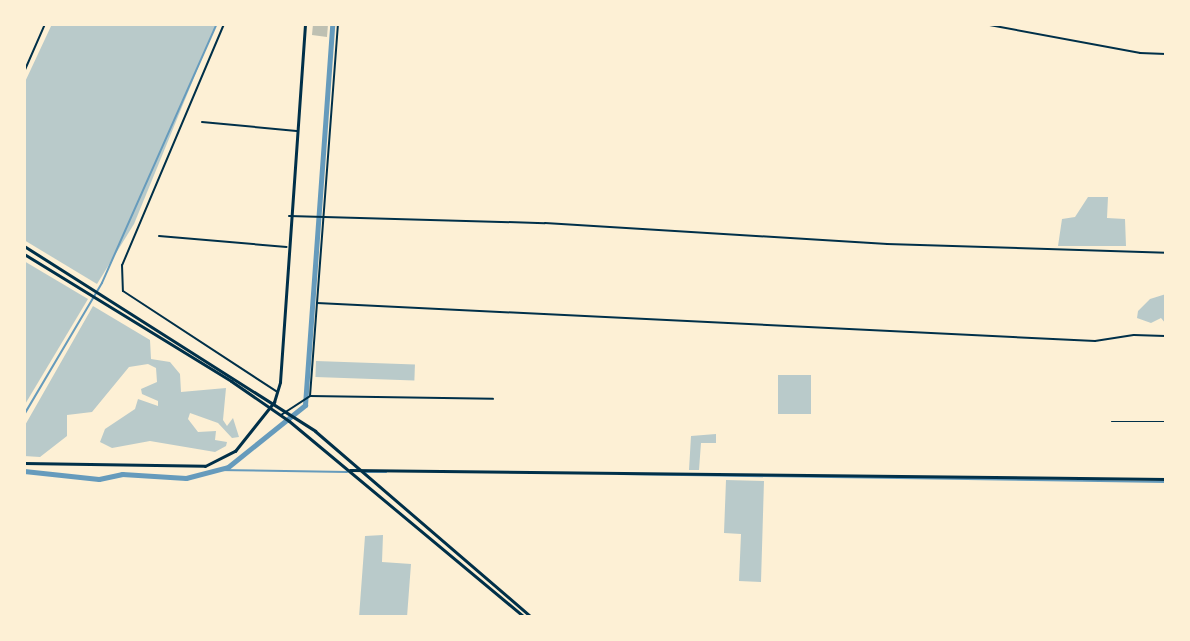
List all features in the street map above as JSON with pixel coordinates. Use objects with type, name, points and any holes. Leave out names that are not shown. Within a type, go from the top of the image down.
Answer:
[{"type":"street","points":[[24,72],[45,24]]},
{"type":"street","points":[[224,24],[122,265],[123,291],[277,392]]},
{"type":"street","points":[[24,463],[205,466],[235,451],[274,402],[277,392],[305,24]]},
{"type":"street","points":[[308,396],[317,303],[319,237],[324,216],[338,24]]},
{"type":"street","points":[[984,24],[1140,53],[1166,54]]},
{"type":"street","points":[[202,122],[297,131]]},
{"type":"street","points":[[290,216],[545,223],[887,244],[1166,253]]},
{"type":"street","points":[[159,237],[287,248]]},
{"type":"street","points":[[24,246],[286,410],[361,470],[531,617]]},
{"type":"street","points":[[24,254],[270,408],[350,470],[525,617]]},
{"type":"street","points":[[317,303],[1095,341],[1165,336]]},
{"type":"street","points":[[281,416],[286,410],[308,396],[493,399]]},
{"type":"street","points":[[350,470],[1166,479]]},
{"type":"lane","points":[[1111,421],[1166,421]]},
{"type":"shaded area","points":[[52,24],[216,24],[134,224],[97,284],[24,240],[24,84]]},
{"type":"shaded area","points":[[1088,197],[1108,197],[1107,218],[1125,219],[1126,246],[1058,246],[1062,219],[1075,217]]},
{"type":"shaded area","points":[[24,261],[88,299],[24,406]]},
{"type":"shaded area","points":[[1166,294],[1166,324],[1161,318],[1151,323],[1137,318],[1138,311],[1150,299]]},
{"type":"shaded area","points":[[93,306],[150,340],[151,359],[170,362],[180,374],[181,392],[226,388],[223,420],[227,426],[233,418],[239,437],[232,438],[218,423],[190,413],[188,419],[198,432],[216,431],[215,440],[227,442],[226,446],[215,452],[150,441],[112,448],[100,442],[105,429],[135,409],[138,399],[158,406],[158,401],[142,394],[141,389],[157,382],[156,368],[148,364],[129,367],[92,412],[67,415],[67,436],[40,457],[24,456],[24,427]]},
{"type":"shaded area","points":[[316,361],[415,364],[414,380],[315,377]]},
{"type":"shaded area","points":[[778,375],[811,375],[811,414],[778,414]]},
{"type":"shaded area","points":[[716,434],[716,443],[701,443],[699,470],[689,470],[691,436]]},
{"type":"shaded area","points":[[726,480],[764,481],[761,582],[739,581],[741,534],[724,533]]},
{"type":"shaded area","points":[[383,535],[382,562],[411,564],[407,617],[359,617],[365,536]]},
{"type":"building","points":[[313,24],[328,24],[327,37],[312,35]]},
{"type":"waterway","points":[[24,415],[102,283],[217,24]]},
{"type":"waterway","points":[[24,471],[99,479],[122,474],[186,478],[228,467],[305,405],[332,24]]},
{"type":"waterway","points":[[217,470],[347,472]]},
{"type":"waterway","points":[[364,472],[386,472]]},
{"type":"waterway","points":[[619,474],[1166,482]]}]
